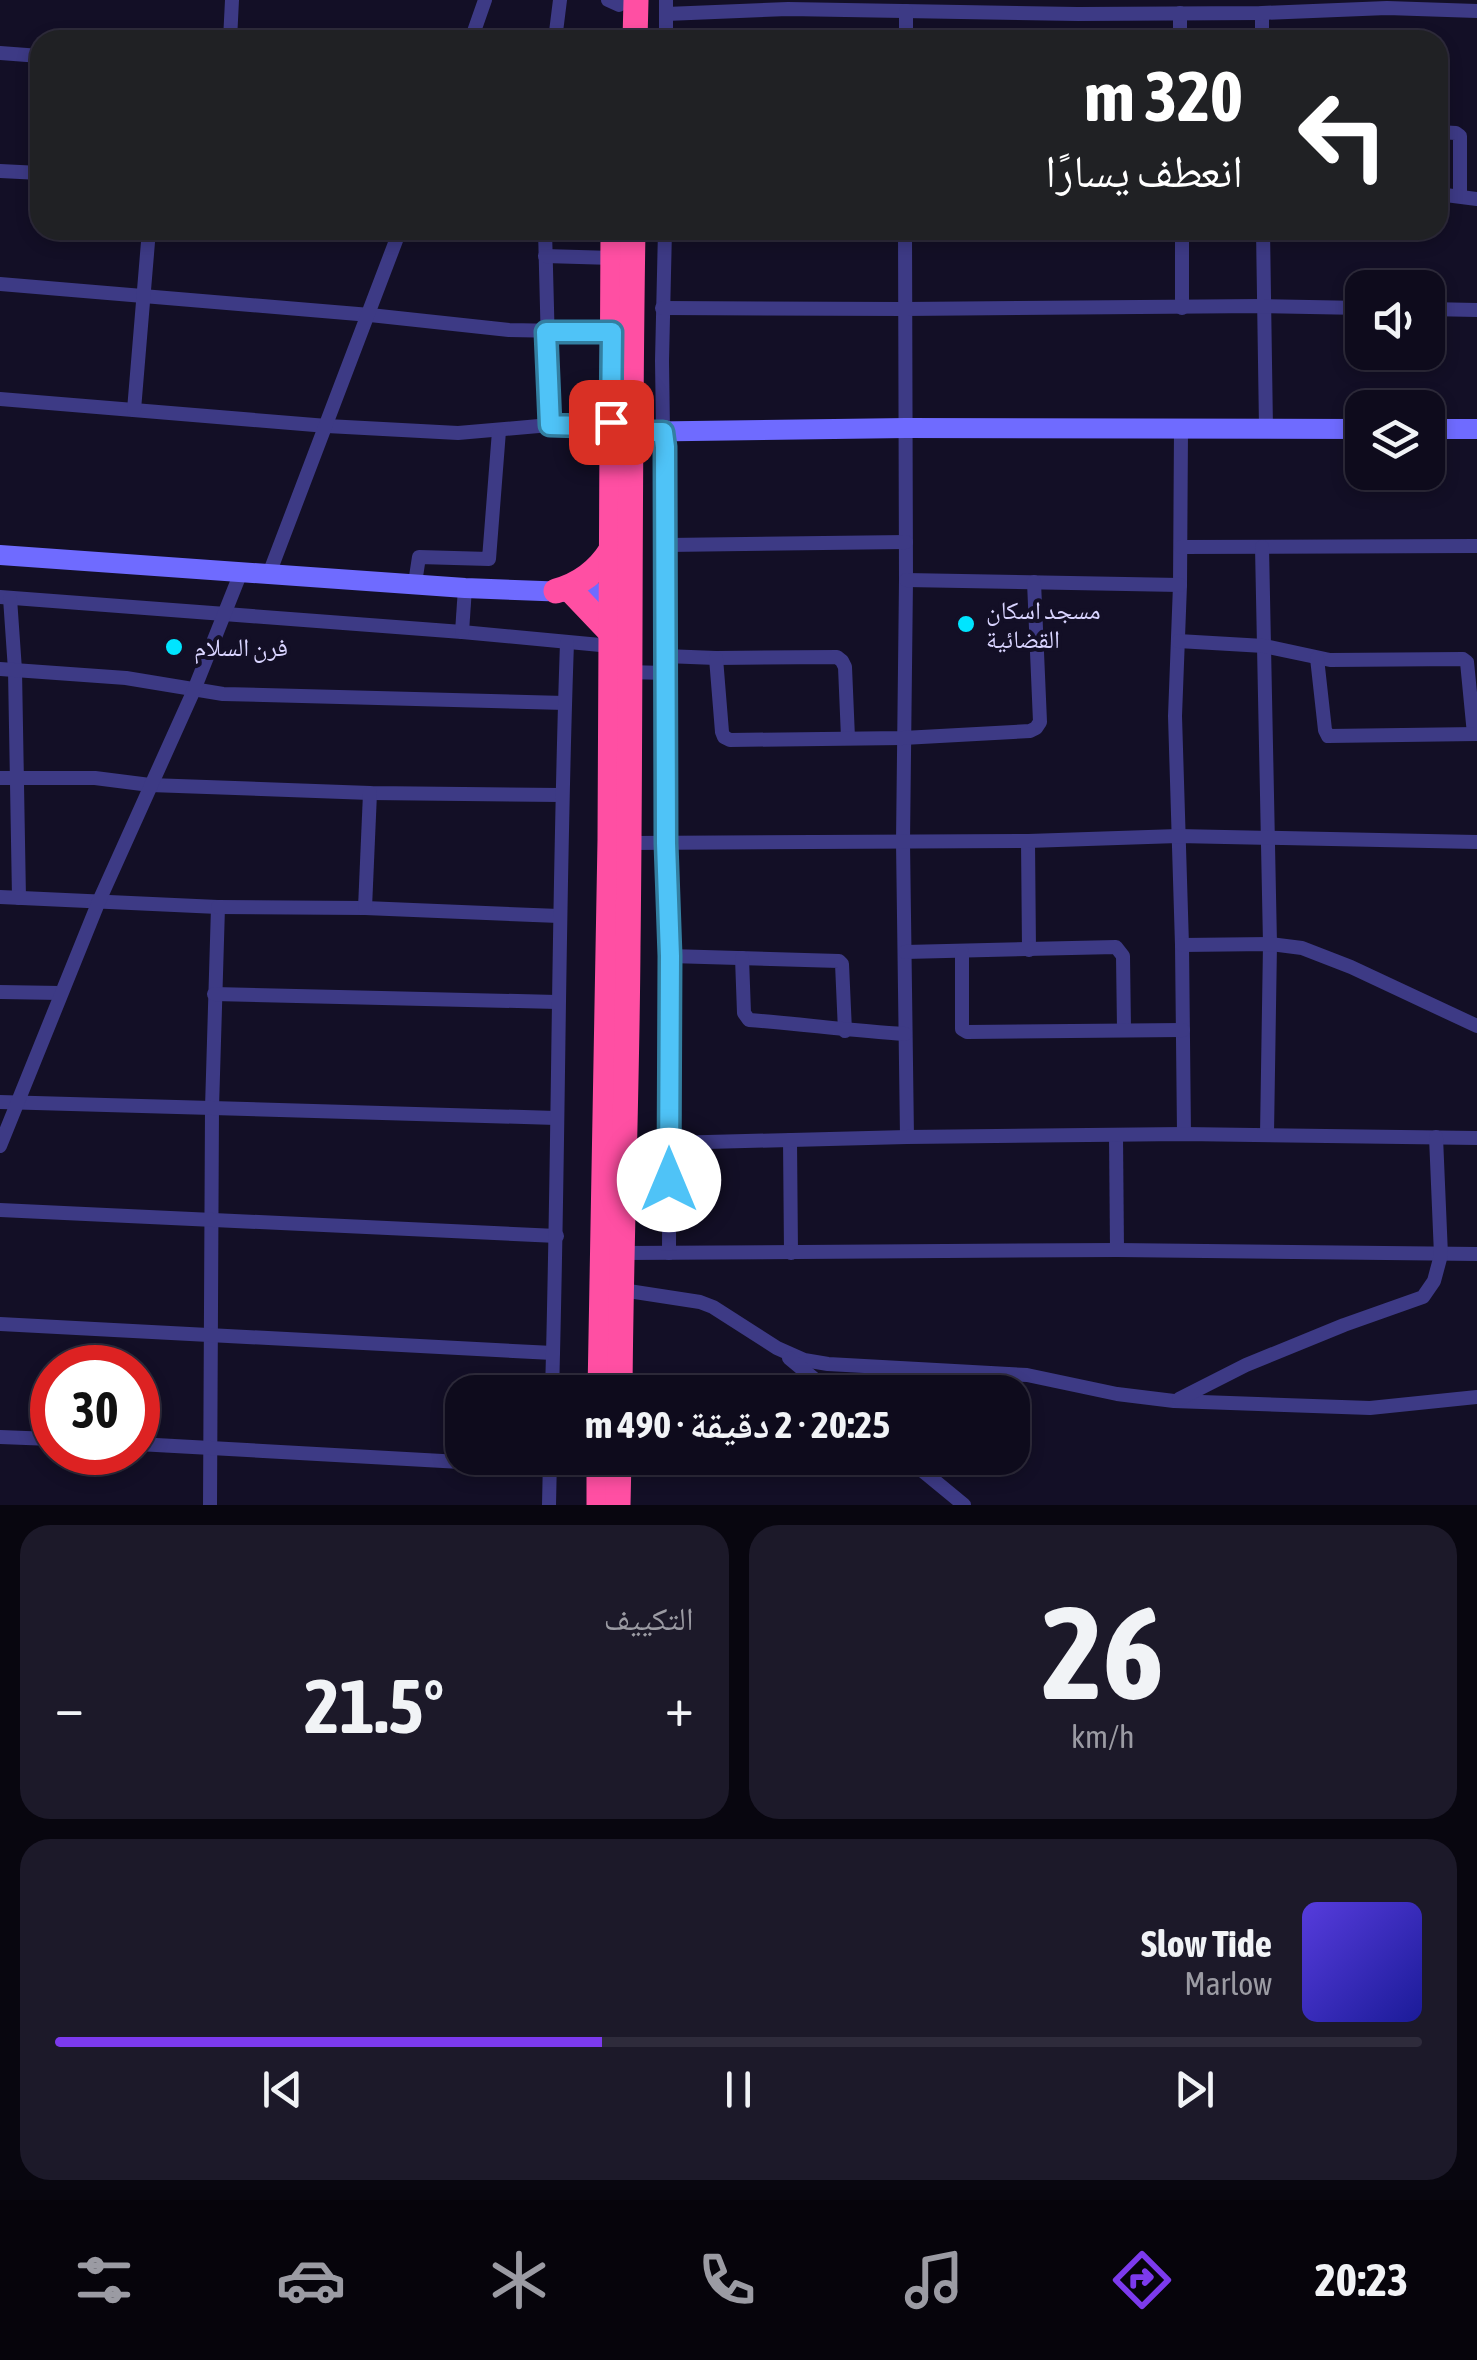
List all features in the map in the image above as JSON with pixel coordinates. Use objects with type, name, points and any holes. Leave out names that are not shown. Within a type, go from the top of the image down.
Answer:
[{"type":"highway","points":[[619,30],[621,1]]},
{"type":"highway","points":[[621,1],[632,30]]},
{"type":"highway","points":[[620,1375],[628,672],[620,594],[621,432],[612,332],[613,258],[622,240]]},
{"type":"highway","points":[[600,1375],[612,640],[620,594],[610,550],[630,348],[626,240]]},
{"type":"highway","points":[[610,550],[597,569],[564,592],[612,640]]},
{"type":"highway","points":[[599,1505],[600,1475]]},
{"type":"highway","points":[[618,1505],[619,1475]]},
{"type":"street","points":[[230,30],[232,0]]},
{"type":"street","points":[[474,30],[485,0]]},
{"type":"street","points":[[557,30],[560,0]]},
{"type":"street","points":[[666,7],[788,5],[906,11],[1078,7],[1180,13],[1412,4],[1477,11]]},
{"type":"street","points":[[906,11],[906,30]]},
{"type":"street","points":[[1262,12],[1262,30]]},
{"type":"street","points":[[1180,13],[1180,30]]},
{"type":"street","points":[[0,53],[30,55]]},
{"type":"street","points":[[1448,132],[1460,136],[1460,196]]},
{"type":"street","points":[[0,170],[30,172]]},
{"type":"street","points":[[1448,195],[1477,199]]},
{"type":"street","points":[[134,410],[148,240]]},
{"type":"street","points":[[268,574],[396,240]]},
{"type":"street","points":[[544,240],[550,425]]},
{"type":"street","points":[[665,240],[668,1253]]},
{"type":"street","points":[[905,240],[902,842],[907,1137]]},
{"type":"street","points":[[1182,240],[1182,308]]},
{"type":"street","points":[[1263,240],[1266,428]]},
{"type":"street","points":[[545,256],[613,258]]},
{"type":"street","points":[[0,284],[509,330],[612,332]]},
{"type":"street","points":[[662,308],[1345,308]]},
{"type":"street","points":[[1445,310],[1477,310]]},
{"type":"street","points":[[0,399],[458,433],[550,425],[621,432],[1345,429]]},
{"type":"street","points":[[1445,429],[1477,429]]},
{"type":"street","points":[[1180,430],[1181,547],[1175,716],[1184,1134]]},
{"type":"street","points":[[415,583],[419,557],[489,559],[499,431]]},
{"type":"street","points":[[666,545],[906,542]]},
{"type":"street","points":[[1181,547],[1477,546]]},
{"type":"street","points":[[1262,547],[1270,944],[1267,1134]]},
{"type":"street","points":[[0,555],[465,588],[620,594]]},
{"type":"street","points":[[0,1146],[98,901],[194,690],[241,572]]},
{"type":"street","points":[[906,580],[1180,584]]},
{"type":"street","points":[[716,658],[722,732],[730,740],[903,738],[1030,731],[1039,725],[1034,582]]},
{"type":"street","points":[[462,632],[465,588]]},
{"type":"street","points":[[19,898],[5,597],[567,643],[612,640]]},
{"type":"street","points":[[1178,641],[1264,646],[1330,660],[1464,659],[1476,734],[1328,736],[1316,658]]},
{"type":"street","points":[[552,1375],[567,643]]},
{"type":"street","points":[[665,656],[838,658],[844,667],[848,738]]},
{"type":"street","points":[[7,670],[126,678],[194,690],[273,696],[565,703]]},
{"type":"street","points":[[628,672],[665,673]]},
{"type":"street","points":[[0,778],[95,778],[150,785],[370,793],[561,795]]},
{"type":"street","points":[[365,908],[370,793]]},
{"type":"street","points":[[629,844],[1178,836],[1477,842]]},
{"type":"street","points":[[1028,841],[1029,950]]},
{"type":"street","points":[[0,897],[559,916]]},
{"type":"street","points":[[210,1505],[212,1108],[218,907]]},
{"type":"street","points":[[1182,945],[1270,944],[1311,950],[1477,1026]]},
{"type":"street","points":[[905,952],[1120,949],[1124,1030]]},
{"type":"street","points":[[962,952],[962,1029],[966,1032],[1182,1030]]},
{"type":"street","points":[[670,956],[839,960],[845,1031]]},
{"type":"street","points":[[742,958],[744,1014],[750,1020],[905,1034]]},
{"type":"street","points":[[0,992],[61,993]]},
{"type":"street","points":[[214,994],[557,1002]]},
{"type":"street","points":[[0,1102],[556,1118]]},
{"type":"street","points":[[624,1146],[669,1142],[1184,1134],[1477,1138]]},
{"type":"street","points":[[1116,1136],[1117,1250]]},
{"type":"street","points":[[1174,1401],[1246,1365],[1418,1300],[1427,1293],[1441,1254],[1436,1137]]},
{"type":"street","points":[[790,1140],[791,1252]]},
{"type":"street","points":[[0,1210],[557,1236]]},
{"type":"street","points":[[622,1253],[1117,1250],[1477,1254]]},
{"type":"street","points":[[622,1290],[713,1307],[809,1375]]},
{"type":"street","points":[[0,1324],[553,1353]]},
{"type":"street","points":[[776,1348],[804,1360],[828,1364],[1027,1375],[1142,1399],[1370,1408],[1477,1397]]},
{"type":"street","points":[[0,1437],[30,1439]]},
{"type":"street","points":[[160,1445],[445,1458]]},
{"type":"street","points":[[548,1505],[549,1475]]},
{"type":"street","points":[[928,1475],[964,1505]]},
{"type":"place","name":"مسجد اسكان القضائية","points":[[966,624]]},
{"type":"place","name":"فرن السلام","points":[[174,647]]},
{"type":"route","points":[[611,422],[612,332],[546,332],[550,425],[611,432],[663,432],[667,464],[669,1180]]}]
